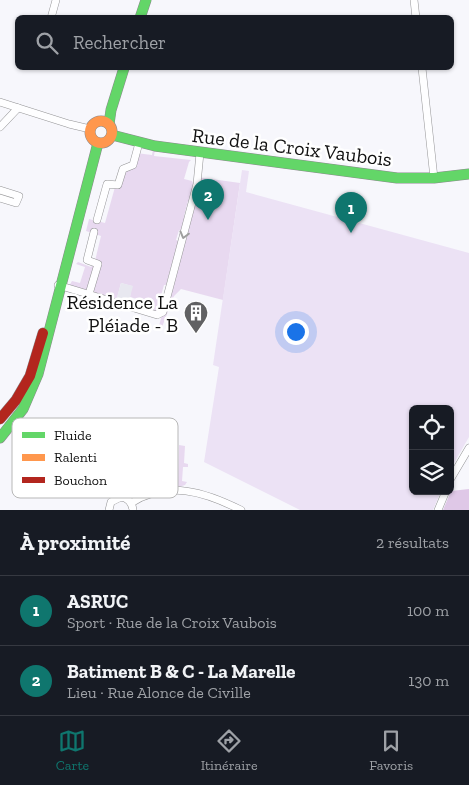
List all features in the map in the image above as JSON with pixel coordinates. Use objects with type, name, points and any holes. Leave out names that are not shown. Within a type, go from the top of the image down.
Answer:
[{"type":"street","points":[[52,15],[56,0]]},
{"type":"street","points":[[141,15],[146,0]]},
{"type":"street","points":[[414,0],[416,15]]},
{"type":"street","points":[[106,123],[123,70]]},
{"type":"street","points":[[422,70],[434,178]]},
{"type":"street","points":[[0,102],[90,129]]},
{"type":"street","points":[[0,127],[18,108]]},
{"type":"street","points":[[96,122],[106,123],[111,128],[112,135],[108,141],[95,142],[90,137],[90,129],[96,122]]},
{"type":"street","name":"Rue de la Croix Vaubois","points":[[112,135],[139,143],[397,178],[434,178],[469,174]]},
{"type":"street","points":[[15,418],[22,409],[38,374],[61,286],[64,255],[72,245],[98,143]]},
{"type":"street","points":[[98,220],[107,184],[118,185],[123,169],[133,165],[139,143]]},
{"type":"street","points":[[61,286],[158,315],[163,312],[197,184],[200,152]]},
{"type":"street","points":[[0,190],[19,196],[16,203],[0,198]]},
{"type":"street","points":[[89,294],[98,264],[86,260],[94,232]]},
{"type":"street","points":[[0,419],[16,400],[30,376],[61,286]]},
{"type":"street","points":[[0,438],[12,422]]},
{"type":"street","points":[[454,473],[469,448]]},
{"type":"street","points":[[178,491],[198,492],[241,510]]},
{"type":"street","points":[[438,510],[444,495]]},
{"type":"street","points":[[109,510],[111,502],[117,498],[125,498],[132,506],[146,498]]},
{"type":"shaded area","points":[[153,149],[155,149],[154,156],[191,160],[184,179],[192,181],[194,185],[184,216],[186,217],[182,231],[179,230],[176,240],[179,241],[157,312],[150,310],[151,303],[130,297],[132,286],[121,283],[116,302],[68,288],[72,281],[80,283],[85,267],[76,264],[78,262],[91,267],[95,261],[101,236],[86,231],[89,219],[105,223],[115,187],[118,185],[123,169],[128,168],[136,153],[152,155]]},
{"type":"shaded area","points":[[242,170],[249,171],[246,192],[469,253],[469,437],[454,463],[454,405],[409,405],[409,495],[439,495],[433,510],[300,510],[204,462],[219,367],[213,365]]},
{"type":"shaded area","points":[[197,177],[240,183],[223,300],[181,289],[174,296],[162,327],[159,326]]},
{"type":"shaded area","points":[[121,283],[133,286],[128,304],[116,301]]},
{"type":"shaded area","points":[[179,445],[185,446],[184,463],[188,464],[188,467],[183,467],[182,481],[187,482],[185,485],[179,487]]},
{"type":"shaded area","points":[[469,489],[469,510],[443,510],[449,495],[454,495],[454,491]]},
{"type":"traffic: fast","points":[[141,15],[146,0]]},
{"type":"traffic: fast","points":[[109,124],[111,110],[123,70]]},
{"type":"traffic: fast","points":[[112,135],[155,146],[397,178],[434,178],[469,174]]},
{"type":"traffic: fast","points":[[16,418],[23,409],[38,374],[98,143]]},
{"type":"traffic: fast","points":[[0,438],[12,423]]},
{"type":"traffic: slow","points":[[101,121],[109,124],[112,132],[109,140],[101,143],[93,140],[90,132],[93,124],[101,121]]},
{"type":"traffic: jam","points":[[0,419],[16,400],[30,376],[43,333]]},
{"type":"place","name":"Batiment B & C - La Marelle","points":[[208,220]]},
{"type":"place","name":"ASRUC","points":[[351,233]]},
{"type":"place","name":"Résidence La Pléiade - B","points":[[196,334]]}]
